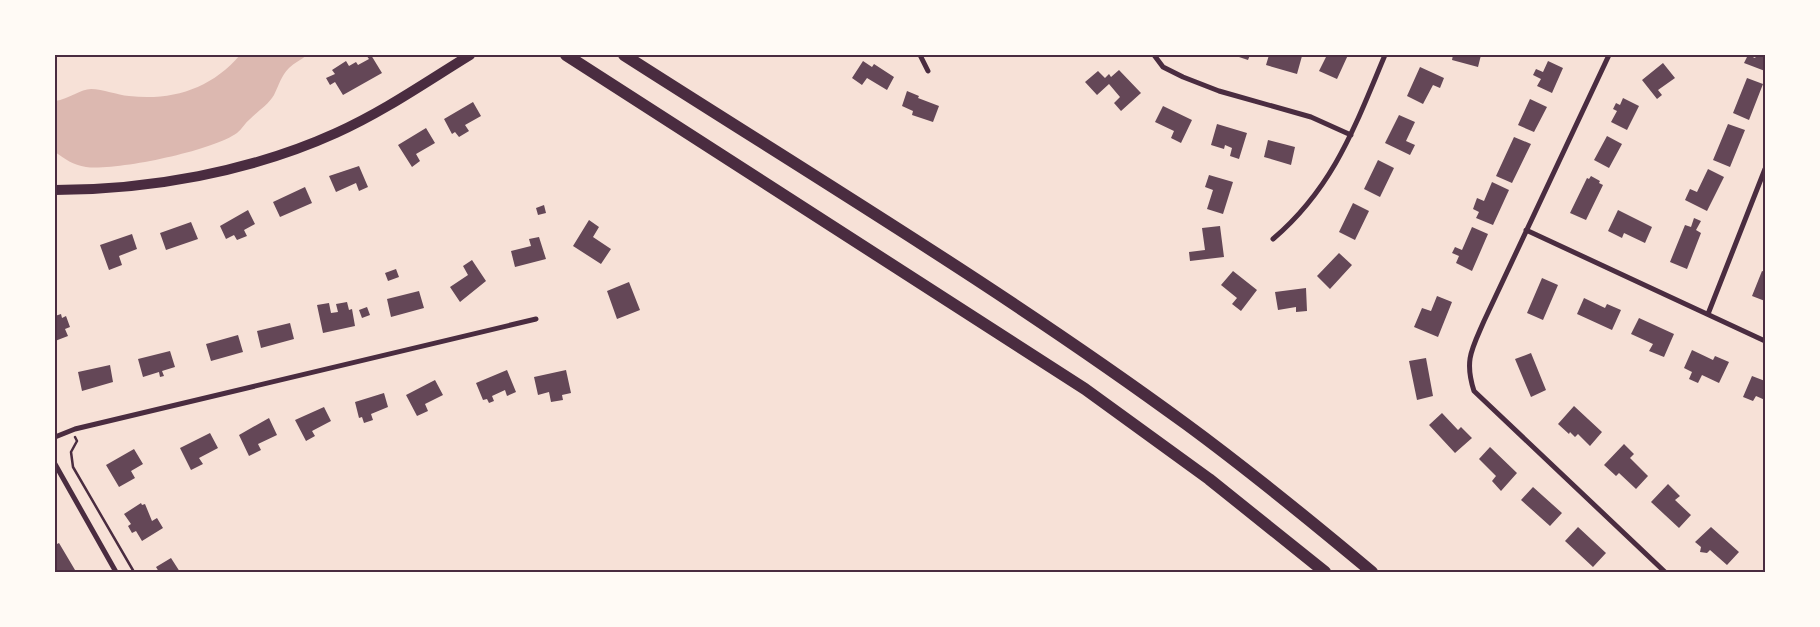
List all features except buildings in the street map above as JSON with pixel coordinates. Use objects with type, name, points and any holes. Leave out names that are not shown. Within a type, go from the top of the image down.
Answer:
[{"type":"highway","points":[[566,55],[1085,389],[1209,479],[1324,572]]},
{"type":"highway","points":[[624,55],[990,290],[1103,365],[1252,474],[1372,572]]},
{"type":"main road","points":[[55,190],[95,189],[175,179],[245,164],[290,151],[362,120],[470,55]]},
{"type":"street","points":[[920,55],[928,71]]},
{"type":"street","points":[[1154,55],[1163,67],[1183,77],[1218,91],[1311,117],[1351,135]]},
{"type":"street","points":[[1273,239],[1309,204],[1331,173],[1351,135],[1386,55]]},
{"type":"street","points":[[1608,55],[1469,356],[1468,372],[1474,391],[1665,572]]},
{"type":"street","points":[[1708,314],[1765,168]]},
{"type":"street","points":[[1526,230],[1765,340]]},
{"type":"street","points":[[55,437],[71,430],[536,320]]},
{"type":"street","points":[[55,464],[116,572]]},
{"type":"path","points":[[71,430],[77,441],[71,452],[73,467],[134,572]]},
{"type":"shaded area","points":[[240,55],[307,55],[286,71],[269,102],[237,133],[225,140],[186,153],[119,166],[86,167],[77,165],[55,152],[55,101],[91,89],[145,97],[175,94],[203,84],[229,67]]}]
